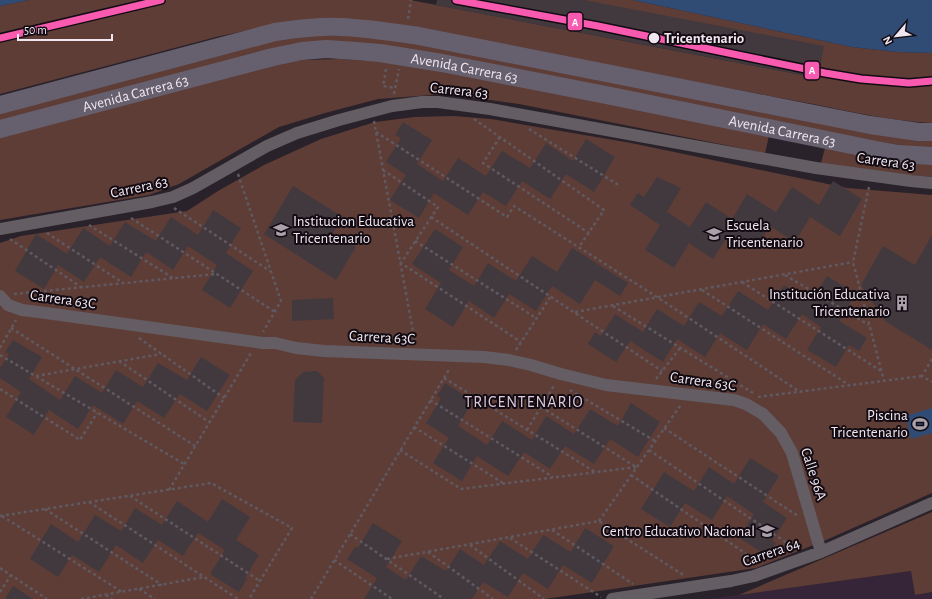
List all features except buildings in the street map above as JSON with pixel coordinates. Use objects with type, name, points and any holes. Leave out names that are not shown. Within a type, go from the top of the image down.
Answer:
[{"type":"highway","name":"Avenida Carrera 63","points":[[0,105],[275,32],[338,27],[419,36],[870,125],[919,132],[932,132]]},
{"type":"highway","name":"Avenida Carrera 63","points":[[0,129],[238,65],[302,51],[326,49],[389,55],[442,64],[606,95],[876,150],[899,154],[932,156]]},
{"type":"street","name":"Carrera 63","points":[[3,232],[32,223],[173,197],[193,188],[267,146],[297,133],[392,106],[422,102],[475,106],[816,168],[932,183]]},
{"type":"street","name":"Carrera 63C","points":[[4,295],[8,305],[22,310],[296,348],[324,351],[484,357],[509,360],[606,385],[734,400],[746,404],[763,414]]},
{"type":"street","name":"Calle 96A","points":[[763,414],[781,433],[792,453],[821,552]]},
{"type":"street","name":"Carrera 64","points":[[612,599],[732,581],[754,576],[821,552],[932,503]]},
{"type":"path","points":[[389,55],[383,86],[395,88]]},
{"type":"path","points":[[452,104],[604,210],[579,247]]},
{"type":"path","points":[[372,111],[418,355]]},
{"type":"path","points":[[526,127],[620,186]]},
{"type":"path","points":[[376,132],[507,217],[514,206],[657,297],[800,392]]},
{"type":"path","points":[[500,137],[483,163],[590,232]]},
{"type":"path","points":[[168,490],[281,301],[235,165]]},
{"type":"path","points":[[383,170],[438,207],[401,263]]},
{"type":"path","points":[[871,176],[853,262],[884,381]]},
{"type":"path","points":[[160,200],[271,271]]},
{"type":"path","points":[[116,208],[275,312]]},
{"type":"path","points":[[75,216],[173,278]]},
{"type":"path","points":[[431,217],[662,371]]},
{"type":"path","points":[[32,223],[124,283]]},
{"type":"path","points":[[3,232],[81,287]]},
{"type":"path","points":[[415,241],[536,318]]},
{"type":"path","points":[[575,312],[853,262]]},
{"type":"path","points":[[401,263],[521,342]]},
{"type":"path","points":[[4,295],[216,274]]},
{"type":"path","points":[[785,274],[869,325]]},
{"type":"path","points":[[742,282],[882,372]]},
{"type":"path","points":[[701,290],[849,385]]},
{"type":"path","points":[[509,360],[551,296]]},
{"type":"path","points":[[612,306],[759,397]]},
{"type":"path","points":[[0,348],[22,310]]},
{"type":"path","points":[[11,328],[195,446]]},
{"type":"path","points":[[136,336],[224,398]]},
{"type":"path","points":[[648,390],[680,348]]},
{"type":"path","points":[[36,376],[161,354]]},
{"type":"path","points":[[0,355],[184,464]]},
{"type":"path","points":[[311,599],[456,356]]},
{"type":"path","points":[[922,376],[932,359]]},
{"type":"path","points":[[119,361],[210,422]]},
{"type":"path","points":[[527,430],[561,374]]},
{"type":"path","points":[[734,400],[922,376],[932,382]]},
{"type":"path","points":[[444,378],[596,472]]},
{"type":"path","points":[[0,388],[80,440],[98,413]]},
{"type":"path","points":[[569,389],[655,441]]},
{"type":"path","points":[[599,521],[688,394]]},
{"type":"path","points":[[430,400],[553,478]]},
{"type":"path","points":[[541,407],[637,467]]},
{"type":"path","points":[[414,427],[503,483]]},
{"type":"path","points":[[664,428],[814,526]]},
{"type":"path","points":[[400,450],[462,488],[637,467]]},
{"type":"path","points":[[649,450],[808,557]]},
{"type":"path","points":[[631,475],[770,571]]},
{"type":"path","points":[[1,516],[211,484],[292,528],[249,599]]},
{"type":"path","points":[[130,496],[260,581]]},
{"type":"path","points":[[88,502],[238,599]]},
{"type":"path","points":[[44,509],[162,585]]},
{"type":"path","points":[[1,516],[122,592]]},
{"type":"path","points":[[387,559],[599,521],[701,586]]},
{"type":"path","points":[[552,530],[647,594]]},
{"type":"path","points":[[350,534],[444,599]]},
{"type":"path","points":[[509,537],[604,599]]},
{"type":"path","points":[[470,544],[544,599]]},
{"type":"path","points":[[428,552],[493,599]]},
{"type":"path","points":[[334,560],[392,599]]},
{"type":"path","points":[[0,568],[47,599]]},
{"type":"path","points":[[0,592],[11,575]]},
{"type":"path","points":[[81,599],[205,577]]},
{"type":"path","points":[[139,589],[155,599]]},
{"type":"path","points":[[106,595],[112,599]]},
{"type":"shaded area","points":[[29,0],[410,0],[818,78],[584,0],[633,0],[852,47],[897,52],[932,53],[932,123],[872,116],[396,26],[287,22],[216,37],[0,94],[0,6]]},
{"type":"shaded area","points":[[300,35],[382,36],[932,138],[932,148],[920,148],[797,130],[340,46],[0,122],[0,110],[217,52]]},
{"type":"shaded area","points":[[340,59],[386,62],[458,74],[769,136],[765,153],[519,104],[445,94],[378,99],[279,127],[179,184],[149,195],[0,220],[0,137],[269,65],[303,60]]},
{"type":"shaded area","points":[[453,116],[491,119],[631,143],[847,188],[932,195],[932,493],[826,540],[756,568],[545,599],[0,599],[0,243],[21,236],[187,211],[218,191],[264,165],[321,139],[375,122],[415,117]]},
{"type":"shaded area","points":[[825,148],[932,163],[932,177],[875,172],[821,163]]},
{"type":"shaded area","points":[[932,512],[932,592],[915,595],[911,571],[739,595]]},
{"type":"shaded area","points":[[911,571],[915,595],[932,592],[932,599],[707,599]]},
{"type":"water","points":[[0,0],[29,0],[0,6]]},
{"type":"water","points":[[633,0],[932,0],[932,53],[897,52],[852,47]]},
{"type":"water","name":"Piscina Tricentenario","points":[[932,408],[932,433],[911,439],[905,416]]},
{"type":"transit line","name":"A","points":[[0,38],[161,0]]},
{"type":"transit line","name":"A","points":[[456,0],[598,26],[825,73],[861,79],[909,83],[932,81]]},
{"type":"place","name":"Tricentenario","points":[[654,38]]},
{"type":"place","name":"Institucion Educativa Tricentenario","points":[[281,230]]},
{"type":"place","name":"Escuela Tricentenario","points":[[714,234]]},
{"type":"place","name":"Institución Educativa Tricentenario","points":[[902,303]]},
{"type":"place","name":"Piscina Tricentenario","points":[[920,424]]},
{"type":"place","name":"Centro Educativo Nacional","points":[[767,531]]},
{"type":"district","name":"TRICENTENARIO","points":[[524,401]]}]
